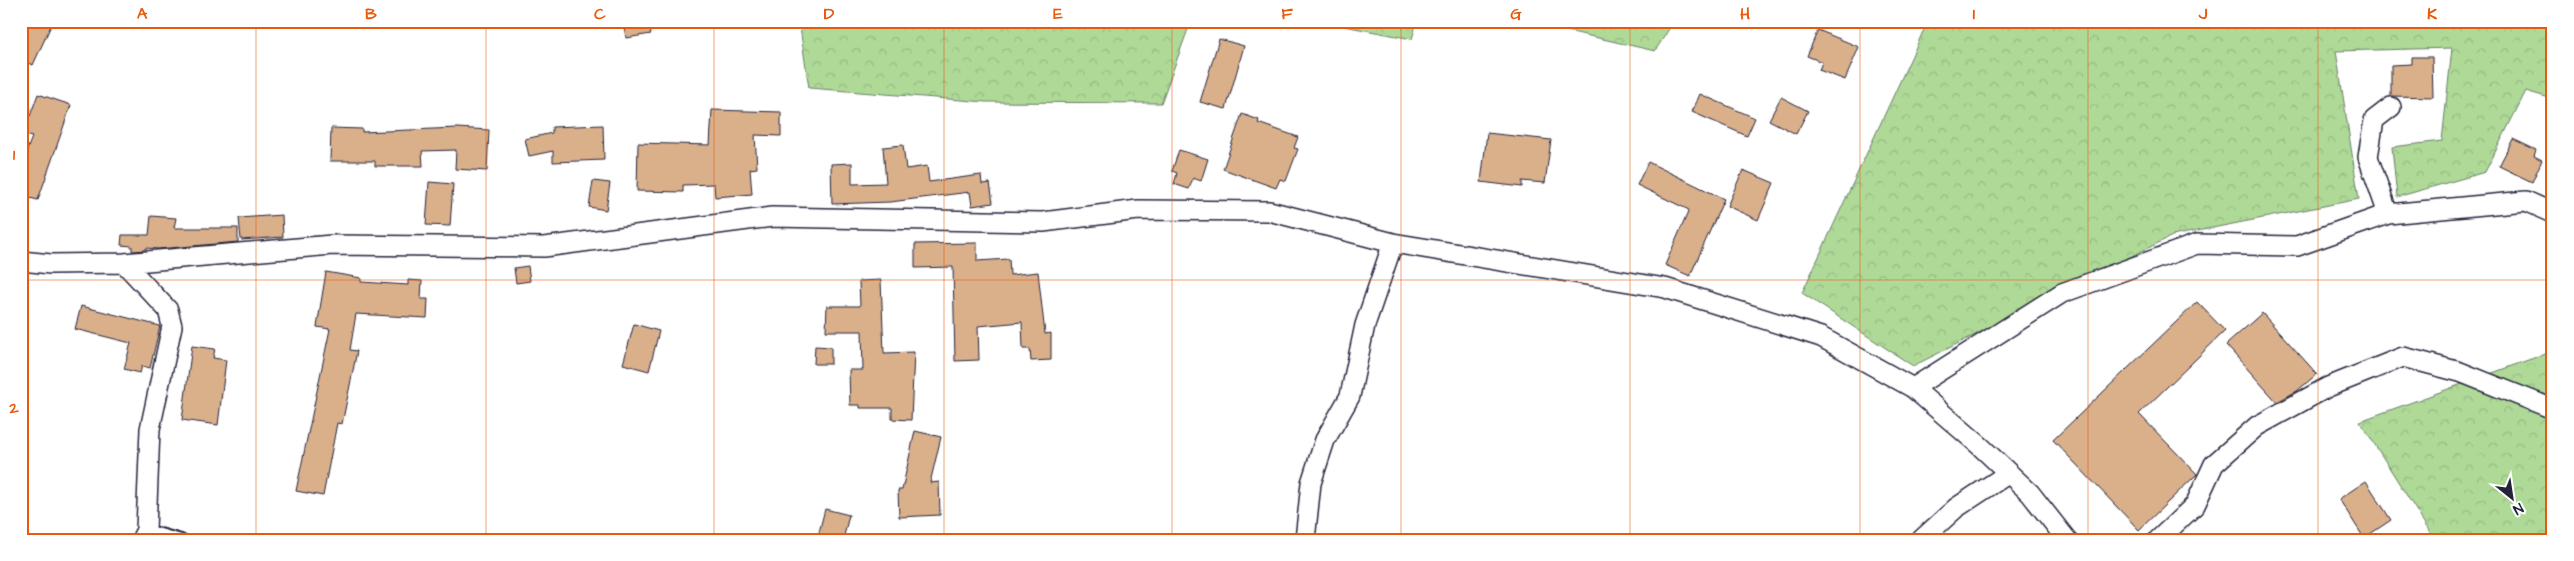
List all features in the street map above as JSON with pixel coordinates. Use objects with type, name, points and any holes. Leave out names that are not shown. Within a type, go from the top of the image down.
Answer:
[{"type":"street","points":[[2388,214],[2368,156],[2374,120],[2391,107]]},
{"type":"street","points":[[1913,388],[2062,293],[2197,244],[2297,246],[2388,214],[2526,202],[2553,213]]},
{"type":"street","points":[[21,261],[51,264],[124,264],[332,245],[544,247],[772,218],[1044,222],[1138,210],[1269,211],[1393,243],[1665,288],[1821,337],[1913,388],[2030,493],[2067,540]]},
{"type":"street","points":[[1305,540],[1311,483],[1324,440],[1350,396],[1365,325],[1393,243]]},
{"type":"street","points":[[124,264],[168,310],[172,326],[150,429],[143,535]]},
{"type":"street","points":[[2158,540],[2195,506],[2214,464],[2257,426],[2328,387],[2403,357],[2460,372],[2553,409]]},
{"type":"street","points":[[1921,540],[1956,508],[2009,473]]},
{"type":"lane","points":[[143,535],[181,540]]},
{"type":"green space","points":[[799,21],[1191,21],[1161,103],[986,102],[809,88]]},
{"type":"green space","points":[[1318,21],[1417,21],[1412,39]]},
{"type":"green space","points":[[1524,21],[1674,21],[1655,51]]},
{"type":"green space","points":[[1928,21],[2553,21],[2553,99],[2526,91],[2485,172],[2397,197],[2392,147],[2442,141],[2452,48],[2336,51],[2359,199],[2172,236],[1913,366],[1802,293]]},
{"type":"green space","points":[[2553,351],[2553,540],[2422,540],[2431,534],[2360,421]]},
{"type":"building","points":[[21,21],[53,21],[33,65],[21,60]]},
{"type":"building","points":[[623,21],[649,21],[651,34],[626,38]]},
{"type":"building","points":[[1818,30],[1859,47],[1845,80],[1819,70],[1822,62],[1807,56]]},
{"type":"building","points":[[1219,39],[1244,46],[1226,109],[1200,102]]},
{"type":"building","points":[[2412,57],[2432,57],[2433,97],[2391,96],[2391,65],[2412,64]]},
{"type":"building","points":[[38,94],[71,105],[38,200],[21,196],[21,166],[32,137],[21,133],[21,113],[30,116]]},
{"type":"building","points":[[1700,94],[1755,118],[1747,136],[1692,112]]},
{"type":"building","points":[[1781,97],[1808,111],[1796,134],[1769,120]]},
{"type":"building","points":[[712,110],[781,112],[781,136],[755,135],[757,168],[750,169],[752,194],[715,197],[714,184],[683,185],[683,192],[637,191],[638,143],[710,145]]},
{"type":"building","points":[[1242,114],[1259,120],[1258,123],[1298,137],[1294,148],[1298,149],[1286,181],[1280,179],[1276,188],[1223,169]]},
{"type":"building","points":[[603,125],[604,160],[553,162],[553,151],[529,156],[525,139],[552,133],[552,127]]},
{"type":"building","points":[[331,128],[362,129],[362,132],[457,128],[489,130],[487,171],[455,169],[456,150],[422,151],[423,166],[375,166],[375,161],[330,161]]},
{"type":"building","points":[[1487,133],[1551,140],[1545,183],[1522,181],[1522,187],[1481,182]]},
{"type":"building","points":[[2513,139],[2536,150],[2534,156],[2542,160],[2532,182],[2499,166]]},
{"type":"building","points":[[903,145],[906,169],[927,166],[929,182],[981,175],[982,184],[990,183],[993,203],[972,206],[970,192],[890,202],[832,204],[831,164],[852,163],[852,184],[886,183],[883,147]]},
{"type":"building","points":[[1179,150],[1208,159],[1201,181],[1193,178],[1189,189],[1174,184],[1177,173],[1172,171]]},
{"type":"building","points":[[1648,162],[1724,199],[1690,276],[1665,265],[1689,210],[1637,185]]},
{"type":"building","points":[[1743,170],[1774,183],[1758,220],[1727,206]]},
{"type":"building","points":[[593,181],[610,183],[606,210],[589,207]]},
{"type":"building","points":[[429,182],[453,184],[450,226],[426,225]]},
{"type":"building","points":[[282,215],[283,237],[241,240],[239,218]]},
{"type":"building","points":[[151,216],[176,218],[174,228],[238,228],[238,242],[158,249],[146,248],[146,250],[132,251],[132,246],[121,245],[122,235],[149,235]]},
{"type":"building","points":[[977,243],[977,261],[1009,259],[1010,275],[1038,272],[1045,334],[1051,333],[1051,360],[1031,361],[1030,349],[1023,349],[1022,322],[978,326],[979,360],[955,361],[953,267],[915,268],[915,244]]},
{"type":"building","points":[[528,266],[530,281],[516,283],[514,268]]},
{"type":"building","points":[[326,272],[361,278],[361,282],[408,285],[408,280],[422,281],[421,299],[428,299],[427,318],[356,314],[350,350],[357,351],[342,424],[337,423],[323,496],[296,491],[330,329],[317,327]]},
{"type":"building","points":[[881,280],[884,353],[914,352],[911,420],[892,419],[892,408],[860,408],[860,405],[850,405],[849,370],[863,370],[862,331],[826,331],[827,306],[860,306],[859,281]]},
{"type":"building","points":[[2197,302],[2225,331],[2139,414],[2197,474],[2139,530],[2053,440]]},
{"type":"building","points":[[81,306],[160,326],[150,368],[142,366],[140,373],[124,369],[131,343],[75,329]]},
{"type":"building","points":[[2262,313],[2317,374],[2297,391],[2277,402],[2226,345]]},
{"type":"building","points":[[634,324],[659,331],[649,371],[623,364]]},
{"type":"building","points":[[192,346],[215,349],[213,358],[226,360],[218,425],[182,420]]},
{"type":"building","points":[[815,346],[831,347],[831,364],[814,364]]},
{"type":"building","points":[[915,431],[941,437],[930,483],[939,482],[940,515],[899,517],[898,490],[902,490]]},
{"type":"building","points":[[2366,481],[2391,520],[2364,538],[2339,499]]},
{"type":"building","points":[[825,509],[849,515],[843,540],[817,540]]}]
